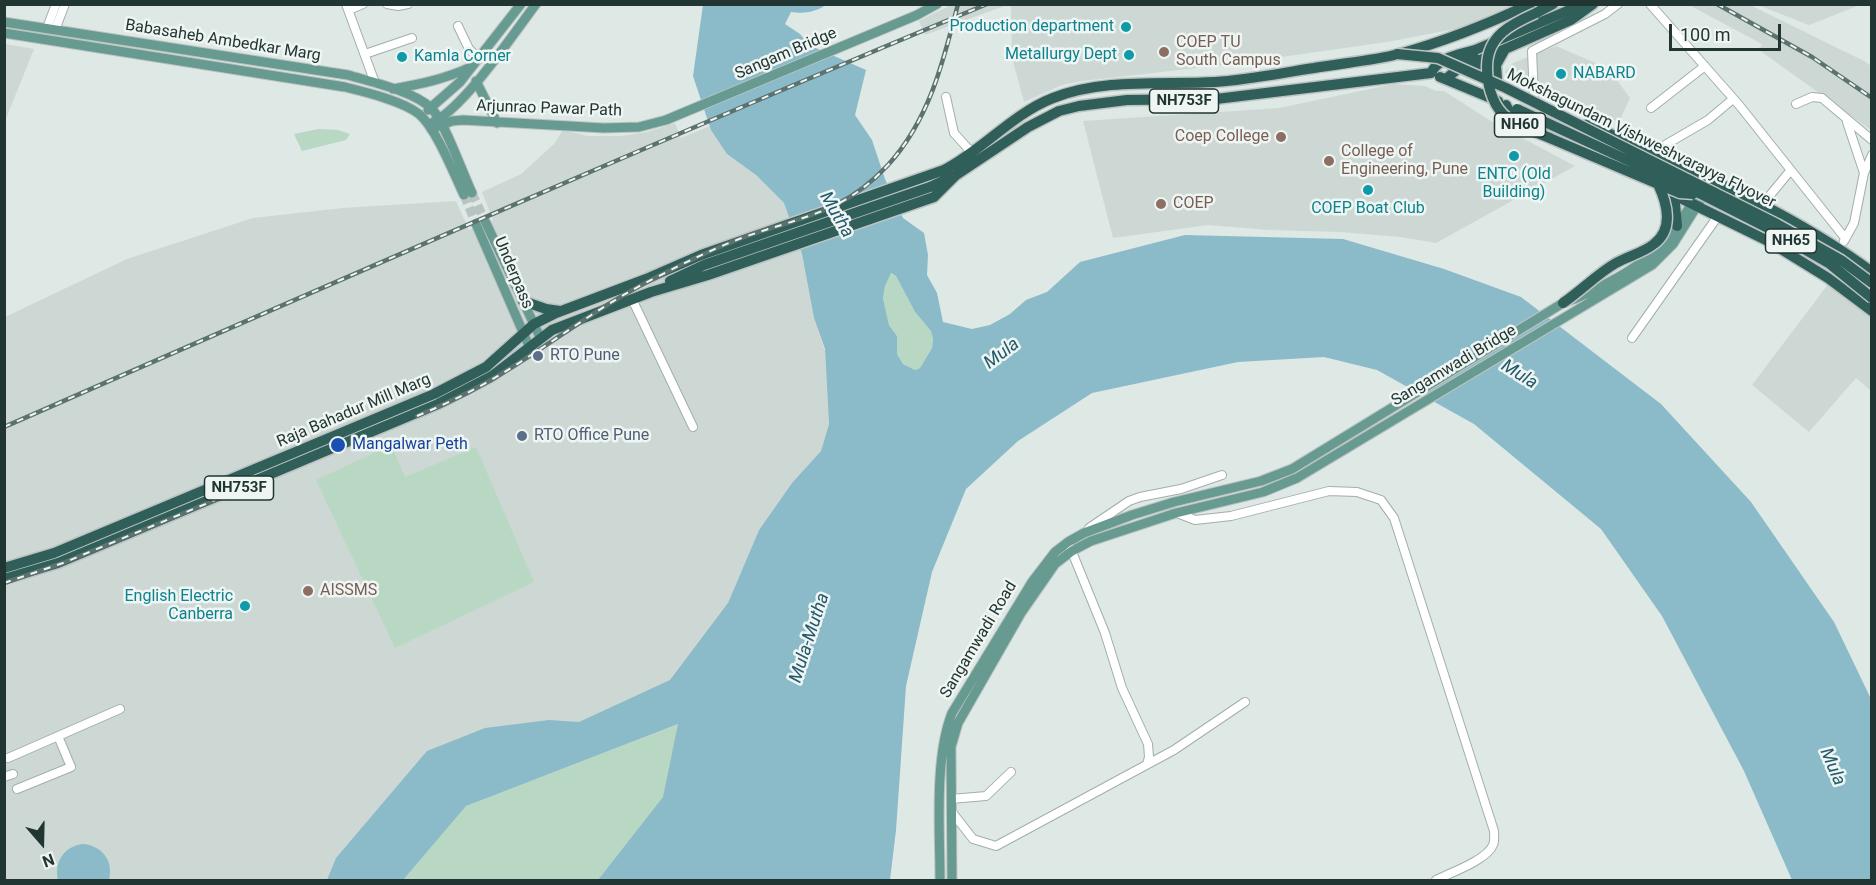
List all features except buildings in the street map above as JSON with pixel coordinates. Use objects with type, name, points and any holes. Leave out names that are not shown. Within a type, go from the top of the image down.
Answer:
[{"type":"highway","name":"Mokshagundam Vishweshvarayya Flyover","points":[[972,153],[1031,108],[1054,97],[1076,91],[1123,84],[1216,82],[1396,54],[1553,4]]},
{"type":"highway","points":[[1446,79],[1469,58],[1578,4]]},
{"type":"highway","points":[[1431,72],[1438,63],[1453,57],[1480,60],[1571,20],[1593,4]]},
{"type":"highway","name":"Mokshagundam Vishweshvarayya Flyover","points":[[1533,9],[1502,31],[1490,47],[1487,57],[1488,83],[1492,97],[1502,114],[1527,128],[1680,193],[1705,187]]},
{"type":"highway","points":[[1497,79],[1496,64],[1505,49]]},
{"type":"highway","name":"Mokshagundam Vishweshvarayya Flyover","points":[[1396,54],[1438,58],[1506,88],[1777,224],[1841,260],[1872,283]]},
{"type":"highway","points":[[1453,57],[1469,58]]},
{"type":"highway","name":"NH60","points":[[1469,58],[1497,79],[1647,151],[1705,187],[1782,215],[1841,249],[1872,272]]},
{"type":"highway","name":"Mokshagundam Vishweshvarayya Flyover","points":[[1431,72],[1705,187],[1821,259],[1872,298]]},
{"type":"highway","name":"NH753F","points":[[704,265],[930,187],[956,175],[1028,127],[1059,111],[1127,100],[1216,99],[1431,72]]},
{"type":"highway","points":[[1506,105],[1512,117],[1768,241],[1828,278],[1872,311]]},
{"type":"highway","name":"NH753F","points":[[704,265],[930,187],[952,166],[972,153]]},
{"type":"highway","points":[[1563,303],[1617,262],[1654,244],[1660,238],[1668,220],[1664,196],[1658,184]]},
{"type":"highway","points":[[1669,193],[1675,204],[1677,226]]},
{"type":"highway","name":"Raja Bahadur Mill Marg","points":[[4,579],[58,563],[465,380],[493,362],[534,324],[561,311],[646,279],[704,265]]},
{"type":"highway","name":"Raja Bahadur Mill Marg","points":[[4,568],[54,553],[378,430],[470,389],[492,376],[552,330],[632,299],[704,265]]},
{"type":"highway","name":"Raja Bahadur Mill Marg","points":[[632,299],[679,270]]},
{"type":"highway","points":[[523,301],[546,309],[561,311]]},
{"type":"main road","points":[[419,114],[432,109],[460,82],[521,4]]},
{"type":"main road","points":[[432,109],[442,119],[468,194],[432,130],[442,119],[476,81],[536,4]]},
{"type":"main road","name":"Sangam Bridge","points":[[666,120],[917,15],[937,4]]},
{"type":"main road","name":"Babasaheb Ambedkar Marg","points":[[4,22],[348,75],[416,98],[432,109]]},
{"type":"main road","name":"Babasaheb Ambedkar Marg","points":[[4,33],[345,87],[371,94],[419,114],[432,130]]},
{"type":"main road","points":[[392,89],[438,80],[477,62]]},
{"type":"main road","points":[[476,81],[497,123]]},
{"type":"main road","name":"Arjunrao Pawar Path","points":[[442,119],[604,129],[639,126],[666,120]]},
{"type":"main road","points":[[447,137],[455,127],[475,122]]},
{"type":"main road","name":"Sangamwadi Bridge","points":[[1090,541],[1176,513],[1263,492],[1297,478],[1322,464],[1652,265],[1670,243],[1705,187]]},
{"type":"main road","name":"Sangamwadi Bridge","points":[[1174,502],[1261,481],[1292,470],[1563,303],[1582,297],[1670,243],[1677,226],[1694,205]]},
{"type":"main road","name":"Underpass","points":[[529,346],[481,222],[540,337]]},
{"type":"main road","name":"Sangamwadi Road","points":[[952,880],[951,747],[958,723],[1026,604],[1055,564],[1084,533],[1174,502]]},
{"type":"main road","name":"Sangamwadi Road","points":[[940,880],[941,774],[946,727],[952,713],[1032,582],[1055,552],[1090,541]]},
{"type":"street","points":[[51,29],[56,4]]},
{"type":"street","points":[[51,29],[65,4]]},
{"type":"street","points":[[363,4],[347,7],[375,83]]},
{"type":"street","points":[[387,4],[398,6],[408,4]]},
{"type":"street","points":[[1534,97],[1532,51],[1605,14],[1618,4]]},
{"type":"street","points":[[1650,4],[1733,99],[1845,238]]},
{"type":"street","points":[[458,26],[477,62]]},
{"type":"street","points":[[365,54],[412,38]]},
{"type":"street","points":[[1651,108],[1705,66]]},
{"type":"street","points":[[1796,104],[1816,96],[1822,98],[1872,140]]},
{"type":"street","points":[[946,97],[954,133],[972,153]]},
{"type":"street","points":[[1665,145],[1708,120],[1733,99]]},
{"type":"street","points":[[1846,120],[1864,173]]},
{"type":"street","points":[[1841,249],[1854,224],[1864,173],[1872,155]]},
{"type":"street","points":[[1771,194],[1790,171]]},
{"type":"street","points":[[1632,338],[1718,216]]},
{"type":"street","points":[[632,299],[693,427]]},
{"type":"street","points":[[1084,533],[1129,501],[1181,489],[1222,475]]},
{"type":"street","points":[[1176,513],[1195,520],[1231,516],[1329,491],[1357,492],[1381,500],[1394,518],[1494,831],[1494,843],[1490,851],[1479,859],[1436,880]]},
{"type":"street","points":[[1070,546],[1105,633],[1124,694],[1148,744],[1147,764]]},
{"type":"street","points":[[951,812],[973,839],[996,846],[1174,750],[1245,702]]},
{"type":"street","points":[[8,758],[120,709]]},
{"type":"street","points":[[17,789],[71,767],[58,736]]},
{"type":"street","points":[[951,799],[986,796],[1011,772]]},
{"type":"street","points":[[4,777],[13,774]]},
{"type":"shaded area","points":[[1860,4],[1809,25],[1758,5]]},
{"type":"shaded area","points":[[951,5],[1007,5],[925,35],[919,21]]},
{"type":"shaded area","name":"COEP TU South Campus","points":[[1011,5],[1523,5],[1476,25],[1387,42],[1232,64],[1082,81],[1062,85],[1024,102],[1012,58]]},
{"type":"shaded area","points":[[1689,5],[1750,5],[1864,61],[1871,66],[1871,130],[1759,50],[1762,44]]},
{"type":"shaded area","points":[[4,44],[34,49],[5,121]]},
{"type":"shaded area","points":[[1556,46],[1609,69],[1630,98],[1619,122],[1506,75],[1505,71],[1513,63]]},
{"type":"shaded area","name":"College of Engineering, Pune","points":[[1394,84],[1425,86],[1436,91],[1444,91],[1494,123],[1575,166],[1436,243],[1401,237],[1340,232],[1208,225],[1113,238],[1083,121],[1279,108]]},
{"type":"shaded area","points":[[675,123],[681,138],[710,126],[727,154],[756,175],[784,203],[802,254],[814,318],[825,351],[829,424],[821,451],[792,483],[759,530],[728,603],[689,880],[5,880],[5,317],[127,259],[253,218],[343,208],[456,201],[469,230],[493,220],[482,192],[521,174],[554,144],[563,130],[588,136],[622,136],[647,132]]},
{"type":"shaded area","points":[[1829,283],[1871,315],[1871,391],[1856,378],[1809,432],[1752,385]]},
{"type":"green space","points":[[318,129],[338,130],[350,134],[346,140],[302,151],[294,134]]},
{"type":"green space","points":[[890,273],[896,276],[915,312],[931,331],[933,338],[932,348],[920,368],[915,370],[903,364],[897,354],[897,336],[889,325],[883,298]]},
{"type":"green space","points":[[391,445],[405,477],[476,447],[534,582],[395,648],[316,480]]},
{"type":"green space","points":[[679,724],[663,797],[598,880],[403,880],[466,806]]},
{"type":"water","points":[[703,5],[826,5],[809,12],[791,12],[785,24],[800,34],[809,45],[866,70],[855,115],[872,140],[885,179],[903,218],[924,233],[928,255],[927,275],[937,293],[943,322],[972,329],[990,325],[1010,314],[1026,300],[1047,292],[1080,262],[1185,235],[1343,239],[1444,269],[1521,297],[1661,404],[1751,502],[1834,622],[1871,699],[1871,880],[1792,880],[1744,771],[1662,616],[1601,529],[1474,424],[1377,370],[1324,357],[1238,362],[1092,393],[1018,441],[966,489],[932,572],[906,686],[896,830],[890,880],[598,880],[663,797],[678,724],[466,806],[403,880],[327,880],[336,858],[427,751],[485,728],[549,720],[579,722],[670,680],[728,603],[759,530],[792,483],[821,451],[829,424],[825,349],[814,318],[802,254],[784,203],[756,175],[727,154],[711,130],[693,76]],"holes":[[[891,273],[896,276],[915,312],[931,331],[933,339],[932,348],[920,368],[915,370],[903,364],[897,354],[897,336],[889,325],[883,298]]]},
{"type":"water","points":[[82,844],[95,847],[105,855],[110,866],[109,880],[58,880],[57,868],[61,857],[70,848]]},
{"type":"tunnel","points":[[472,193],[485,221]]},
{"type":"tunnel","points":[[464,195],[476,224]]},
{"type":"railway","points":[[417,416],[491,380],[602,308],[657,277],[729,243],[818,213],[854,195],[888,165],[914,129],[933,90],[958,4]]},
{"type":"railway","points":[[4,427],[617,160],[987,4]]},
{"type":"railway","points":[[1717,4],[1812,57],[1872,98]]},
{"type":"railway","points":[[4,583],[63,563],[261,481]]},
{"type":"place","name":"Production department","points":[[1126,27]]},
{"type":"place","name":"COEP TU South Campus","points":[[1164,52]]},
{"type":"place","name":"Metallurgy Dept","points":[[1129,55]]},
{"type":"place","name":"Kamla Corner","points":[[402,57]]},
{"type":"place","name":"NABARD","points":[[1561,74]]},
{"type":"place","name":"Coep College","points":[[1281,137]]},
{"type":"place","name":"ENTC (Old Building)","points":[[1514,156]]},
{"type":"place","name":"College of Engineering, Pune","points":[[1329,161]]},
{"type":"place","name":"COEP Boat Club","points":[[1368,190]]},
{"type":"place","name":"COEP","points":[[1161,204]]},
{"type":"place","name":"RTO Pune","points":[[538,356]]},
{"type":"place","name":"RTO Office Pune","points":[[522,436]]},
{"type":"place","name":"Mangalwar Peth","points":[[338,445]]},
{"type":"place","name":"AISSMS","points":[[308,591]]},
{"type":"place","name":"English Electric Canberra","points":[[245,606]]},
{"type":"water label","name":"Mutha","points":[[836,215]]},
{"type":"water label","name":"Mula","points":[[1002,354]]},
{"type":"water label","name":"Mula","points":[[1519,375]]},
{"type":"water label","name":"Mula-Mutha","points":[[810,638]]},
{"type":"water label","name":"Mula","points":[[1832,767]]}]
